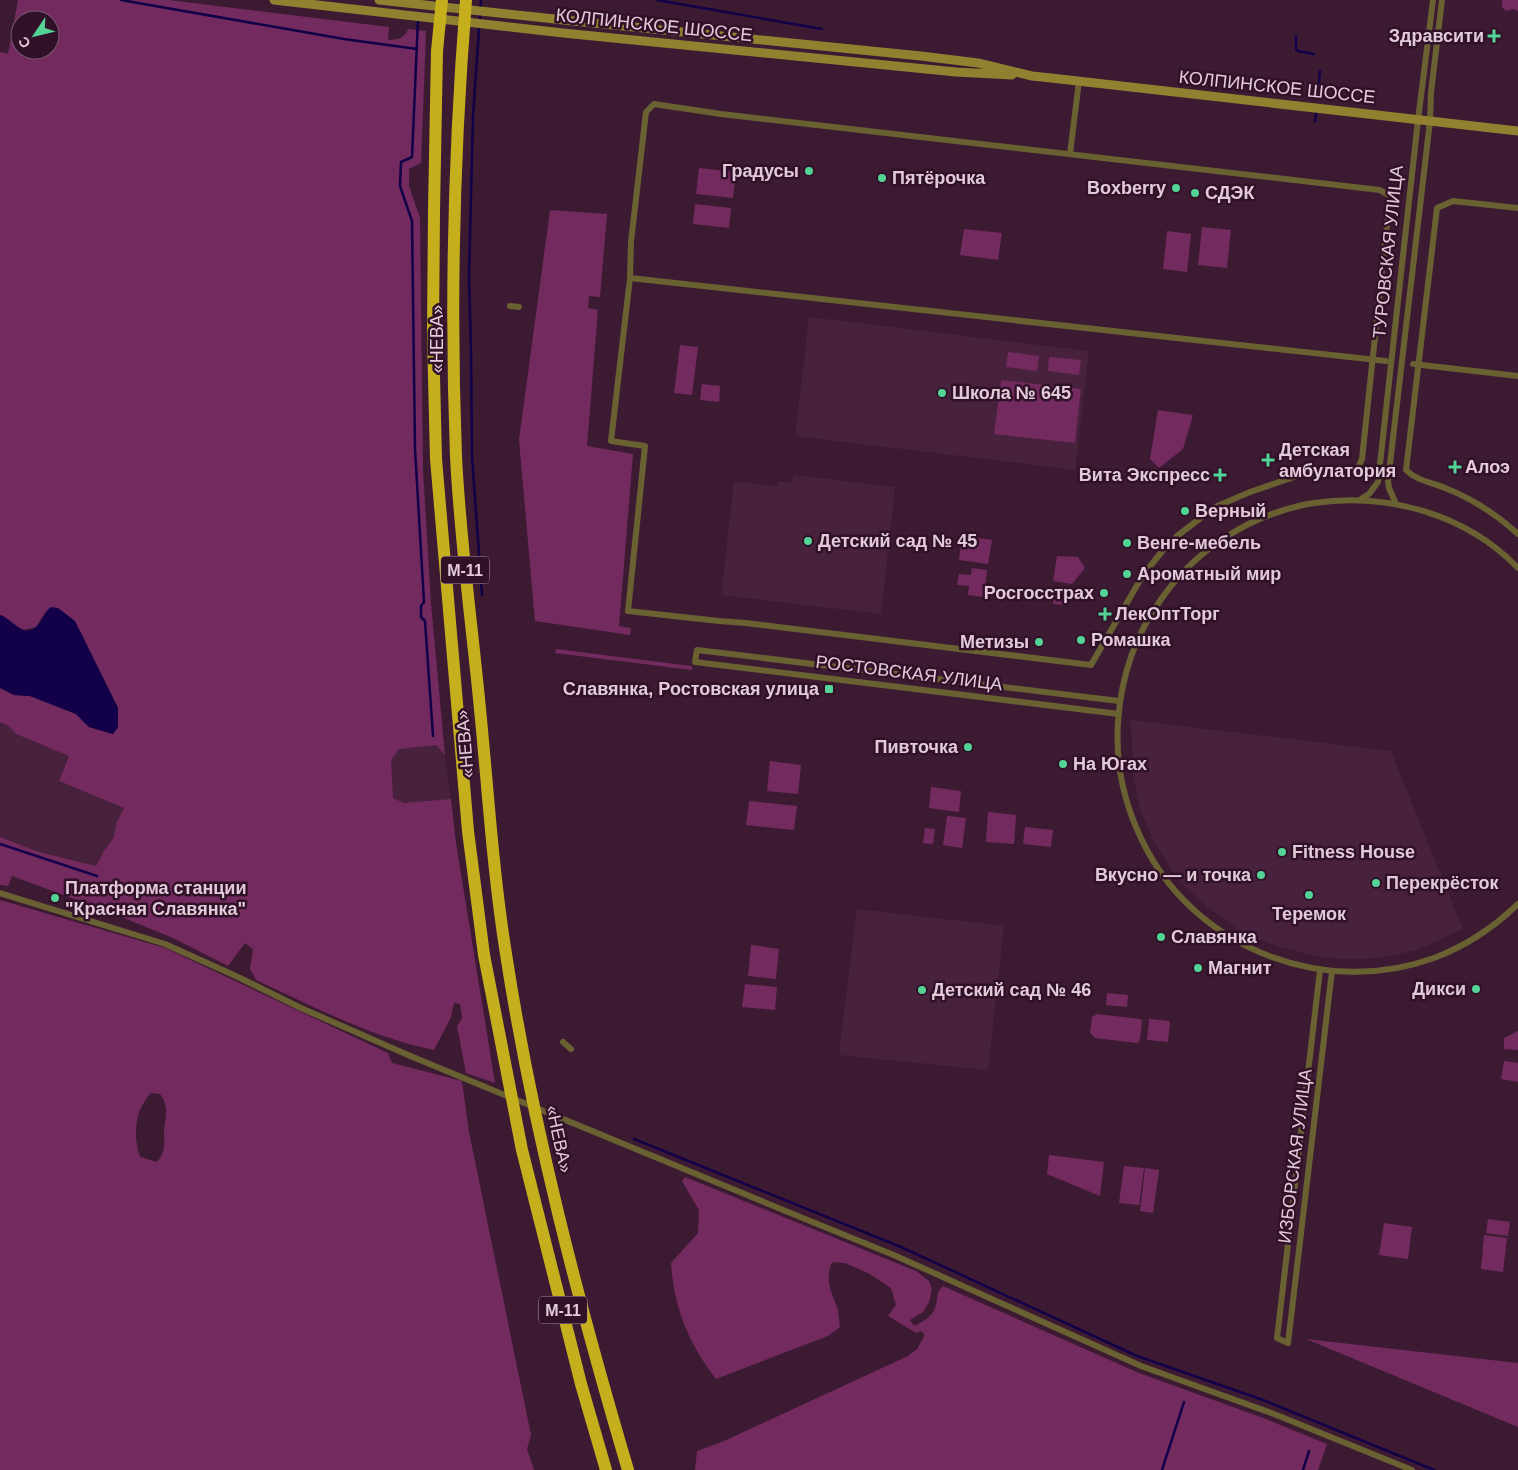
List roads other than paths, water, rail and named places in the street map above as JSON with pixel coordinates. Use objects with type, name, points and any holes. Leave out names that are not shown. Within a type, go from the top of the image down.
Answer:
[{"type":"highway","name":"«НЕВА»","points":[[442,0],[437,51],[434,200],[433,335],[436,459],[468,831],[484,955],[506,1076],[522,1150],[581,1384],[606,1470]]},
{"type":"highway","name":"«НЕВА»","points":[[466,0],[461,62],[456,208],[454,334],[456,458],[466,584],[505,952],[545,1158],[584,1315],[628,1470]]},
{"type":"main road","name":"КОЛПИНСКОЕ ШОССЕ","points":[[274,0],[563,33],[956,72],[1032,76],[1518,131]]},
{"type":"main road","name":"КОЛПИНСКОЕ ШОССЕ","points":[[379,0],[921,56],[978,63],[1032,76]]},
{"type":"street","name":"ТУРОВСКАЯ УЛИЦА","points":[[1360,500],[1369,494],[1378,482],[1433,0]]},
{"type":"street","name":"ТУРОВСКАЯ УЛИЦА","points":[[1396,504],[1388,481],[1430,121],[1431,93],[1442,0]]},
{"type":"street","points":[[1070,154],[1079,81]]},
{"type":"street","points":[[654,104],[720,114],[1070,154],[1380,190],[1390,196],[1362,459],[1358,468],[1350,472],[1300,475],[1274,482],[1215,508],[1185,530],[1164,549],[1143,575],[1091,665],[764,625],[628,611],[645,446],[611,441],[630,278],[631,242],[646,112],[654,104]]},
{"type":"street","points":[[1518,208],[1453,201],[1437,208],[1416,364],[1406,470],[1414,477],[1446,488],[1473,502],[1505,522],[1518,534]]},
{"type":"street","points":[[630,278],[1386,361]]},
{"type":"street","points":[[510,306],[519,307]]},
{"type":"street","points":[[1416,364],[1518,376]]},
{"type":"street","points":[[1518,568],[1491,545],[1465,528],[1437,516],[1396,504],[1360,500],[1325,501],[1273,513],[1226,536],[1198,558],[1168,588],[1154,609],[1141,630],[1131,653],[1124,677],[1119,701],[1118,751],[1123,788],[1128,806],[1142,841],[1170,885],[1190,907],[1212,926],[1237,942],[1264,955],[1292,964],[1332,971],[1381,970],[1415,964],[1473,940],[1501,920],[1518,904]]},
{"type":"street","name":"РОСТОВСКАЯ УЛИЦА","points":[[1119,701],[697,650],[695,662],[1119,714]]},
{"type":"street","points":[[0,893],[165,944],[301,1008],[408,1055],[896,1256],[1140,1366],[1274,1414],[1412,1470]]},
{"type":"street","name":"ИЗБОРСКАЯ УЛИЦА","points":[[1320,970],[1278,1338],[1288,1343],[1332,971]]},
{"type":"street","points":[[563,1042],[571,1049]]},
{"type":"waterway","points":[[121,0],[344,39],[417,49]]},
{"type":"waterway","points":[[481,0],[473,116],[469,274],[472,456],[482,595]]},
{"type":"waterway","points":[[657,0],[822,29]]},
{"type":"waterway","points":[[418,19],[412,157],[401,162],[400,186],[412,221],[415,449],[424,602],[421,606],[421,617],[425,621],[433,736]]},
{"type":"waterway","points":[[1296,36],[1296,49],[1314,54]]},
{"type":"waterway","points":[[1318,92],[1320,71]]},
{"type":"waterway","points":[[1315,121],[1316,113]]},
{"type":"waterway","points":[[0,844],[97,876]]},
{"type":"waterway","points":[[634,1139],[901,1247],[1137,1356],[1263,1400],[1434,1470]]},
{"type":"waterway","points":[[1162,1470],[1184,1402]]},
{"type":"waterway","points":[[1303,1470],[1309,1451]]},
{"type":"place","name":"Здравсити","points":[[1494,36]]},
{"type":"place","name":"Градусы","points":[[809,171]]},
{"type":"place","name":"Пятёрочка","points":[[882,178]]},
{"type":"place","name":"Boxberry","points":[[1176,188]]},
{"type":"place","name":"СДЭК","points":[[1195,193]]},
{"type":"place","name":"Школа № 645","points":[[942,393]]},
{"type":"place","name":"Детская амбулатория","points":[[1268,460]]},
{"type":"place","name":"Алоэ","points":[[1455,467]]},
{"type":"place","name":"Вита Экспресс","points":[[1220,475]]},
{"type":"place","name":"Верный","points":[[1185,511]]},
{"type":"place","name":"Детский сад № 45","points":[[808,541]]},
{"type":"place","name":"Венге-мебель","points":[[1127,543]]},
{"type":"place","name":"Ароматный мир","points":[[1127,574]]},
{"type":"place","name":"Росгосстрах","points":[[1104,593]]},
{"type":"place","name":"ЛекОптТорг","points":[[1105,614]]},
{"type":"place","name":"Ромашка","points":[[1081,640]]},
{"type":"place","name":"Метизы","points":[[1039,642]]},
{"type":"place","name":"Славянка, Ростовская улица","points":[[829,689]]},
{"type":"place","name":"Пивточка","points":[[968,747]]},
{"type":"place","name":"На Югах","points":[[1063,764]]},
{"type":"place","name":"Fitness House","points":[[1282,852]]},
{"type":"place","name":"Вкусно — и точка","points":[[1261,875]]},
{"type":"place","name":"Перекрёсток","points":[[1376,883]]},
{"type":"place","name":"Теремок","points":[[1309,895]]},
{"type":"place","name":"Платформа станции \"Красная Славянка\"","points":[[55,898]]},
{"type":"place","name":"Славянка","points":[[1161,937]]},
{"type":"place","name":"Магнит","points":[[1198,968]]},
{"type":"place","name":"Дикси","points":[[1476,989]]},
{"type":"place","name":"Детский сад № 46","points":[[922,990]]}]
